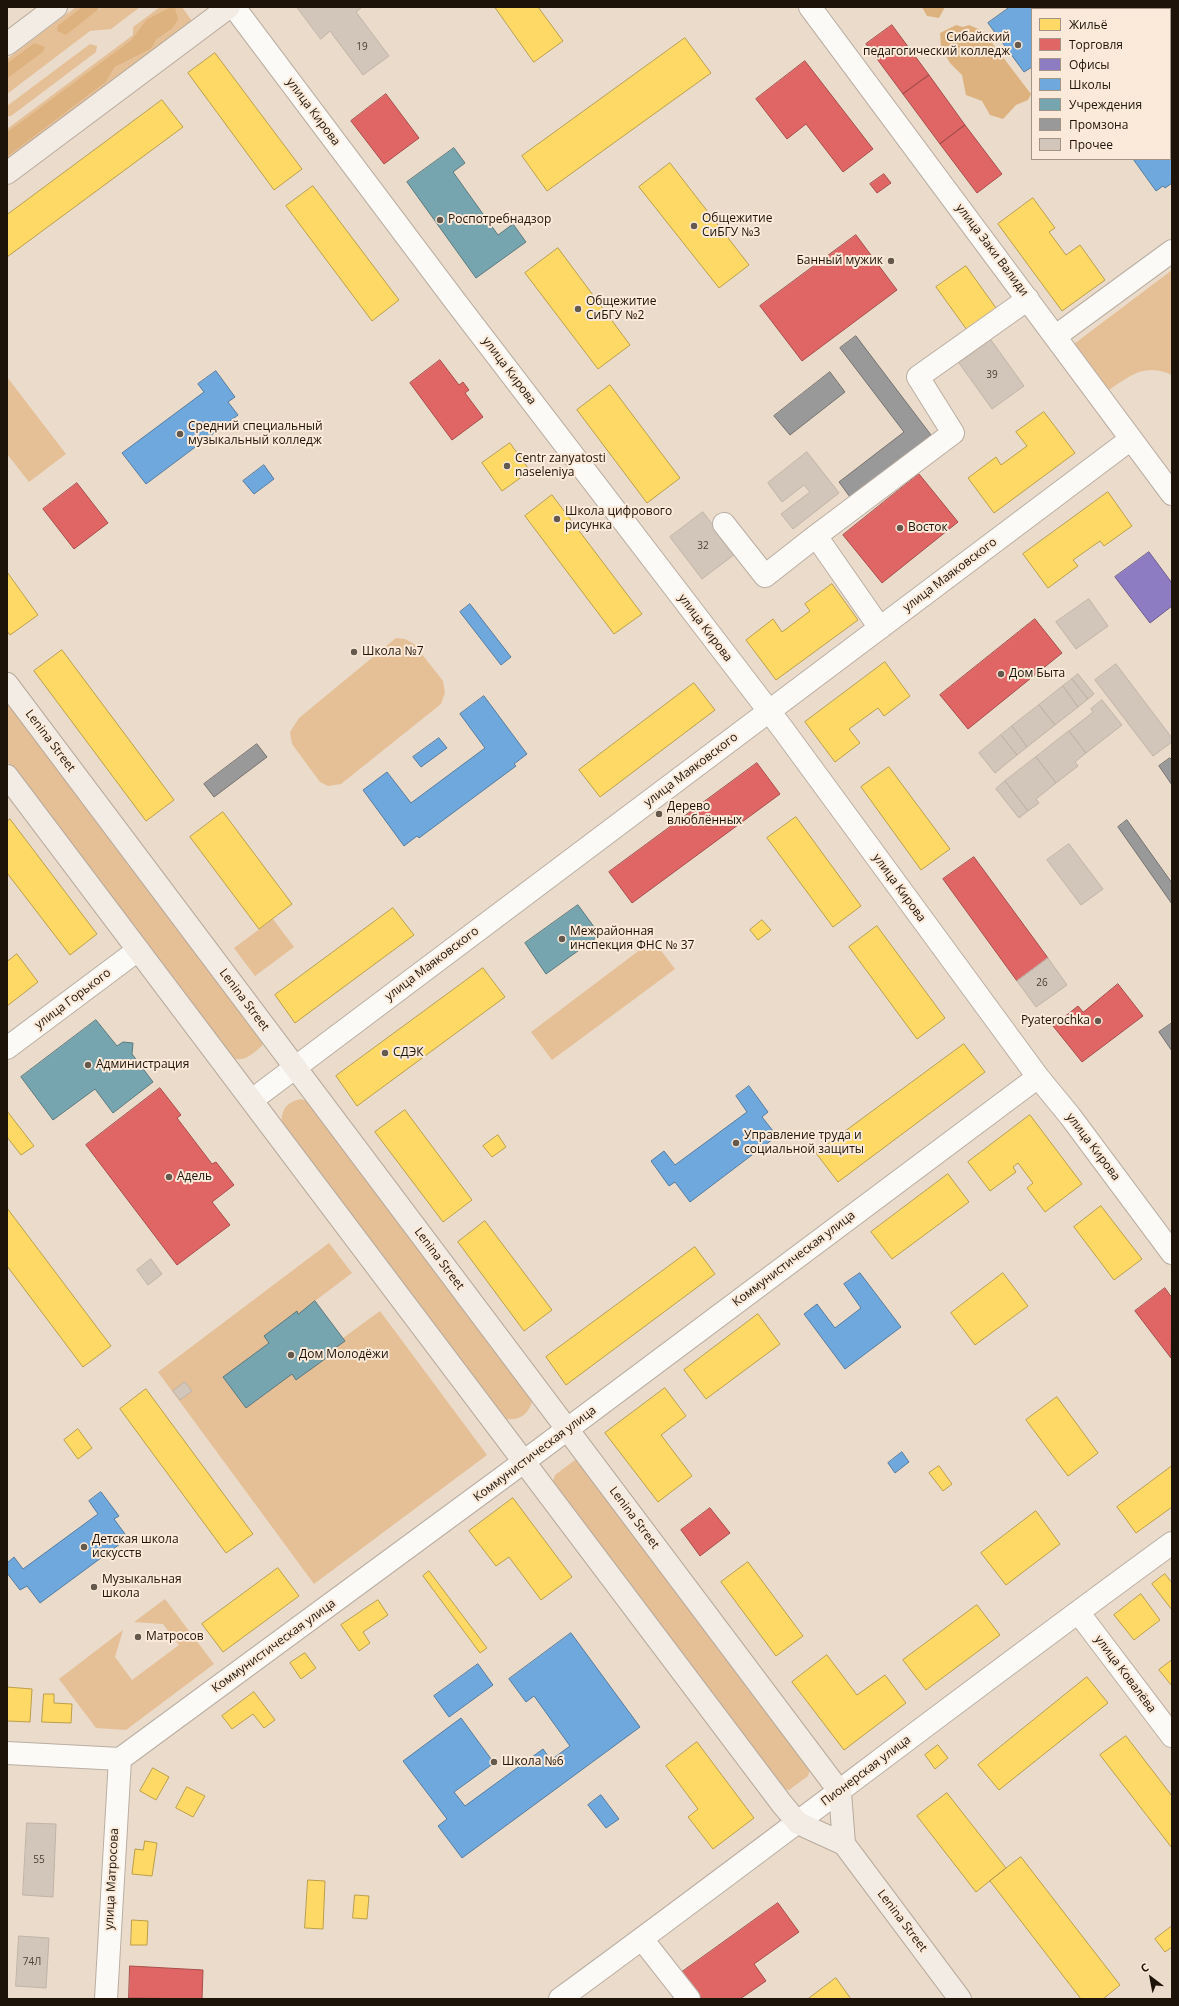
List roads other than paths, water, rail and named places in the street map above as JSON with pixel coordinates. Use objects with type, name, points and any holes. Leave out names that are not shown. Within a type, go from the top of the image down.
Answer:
[{"type":"main road","points":[[7,44],[56,7]]},
{"type":"main road","points":[[7,173],[228,7]]},
{"type":"main road","name":"Lenina Street","points":[[7,684],[840,1792]]},
{"type":"main road","name":"Lenina Street","points":[[7,776],[798,1823],[844,1844],[960,1999]]},
{"type":"main road","points":[[840,1792],[844,1844]]},
{"type":"street","name":"улица Кирова","points":[[234,7],[455,301],[769,711],[1038,1077],[1070,1116],[1172,1253]]},
{"type":"street","name":"улица Заки Валиди","points":[[810,7],[1028,298],[1172,494]]},
{"type":"street","points":[[1056,336],[1172,251]]},
{"type":"street","points":[[724,524],[764,576],[953,433],[918,377],[1028,298]]},
{"type":"street","name":"улица Маяковского","points":[[252,1100],[1131,439]]},
{"type":"street","points":[[816,536],[880,628]]},
{"type":"street","name":"улица Горького","points":[[7,1048],[138,950]]},
{"type":"street","name":"Коммунистическая улица","points":[[120,1760],[524,1462],[1038,1077]]},
{"type":"street","name":"Пионерская улица","points":[[560,1999],[840,1792],[1172,1543]]},
{"type":"street","name":"улица Ковалёва","points":[[1078,1612],[1172,1736]]},
{"type":"street","points":[[7,1753],[120,1760]]},
{"type":"street","name":"улица Матросова","points":[[106,1999],[120,1760]]},
{"type":"street","points":[[642,1939],[689,1999]]},
{"type":"place","name":"Сибайский педагогический колледж","points":[[1018,45]]},
{"type":"place","name":"Роспотребнадзор","points":[[440,220]]},
{"type":"place","name":"Общежитие СиБГУ №3","points":[[694,226]]},
{"type":"place","name":"Банный мужик","points":[[891,261]]},
{"type":"place","name":"Общежитие СиБГУ №2","points":[[578,309]]},
{"type":"place","name":"Средний специальный музыкальный колледж","points":[[180,434]]},
{"type":"place","name":"Centr zanyatosti naseleniya","points":[[507,466]]},
{"type":"place","name":"Школа цифрового рисунка","points":[[557,519]]},
{"type":"place","name":"Восток","points":[[900,528]]},
{"type":"place","name":"Школа №7","points":[[354,652]]},
{"type":"place","name":"Дом Быта","points":[[1001,674]]},
{"type":"place","name":"Дерево влюблённых","points":[[659,814]]},
{"type":"place","name":"Межрайонная инспекция ФНС № 37","points":[[562,939]]},
{"type":"place","name":"Pyaterochka","points":[[1098,1021]]},
{"type":"place","name":"СДЭК","points":[[385,1053]]},
{"type":"place","name":"Администрация","points":[[88,1065]]},
{"type":"place","name":"Управление труда и социальной защиты","points":[[736,1143]]},
{"type":"place","name":"Адель","points":[[169,1177]]},
{"type":"place","name":"Дом Молодёжи","points":[[291,1355]]},
{"type":"place","name":"Детская школа искусств","points":[[84,1547]]},
{"type":"place","name":"Музыкальная школа","points":[[94,1587]]},
{"type":"place","name":"Матросов","points":[[138,1637]]},
{"type":"place","name":"Школа №6","points":[[494,1762]]}]
